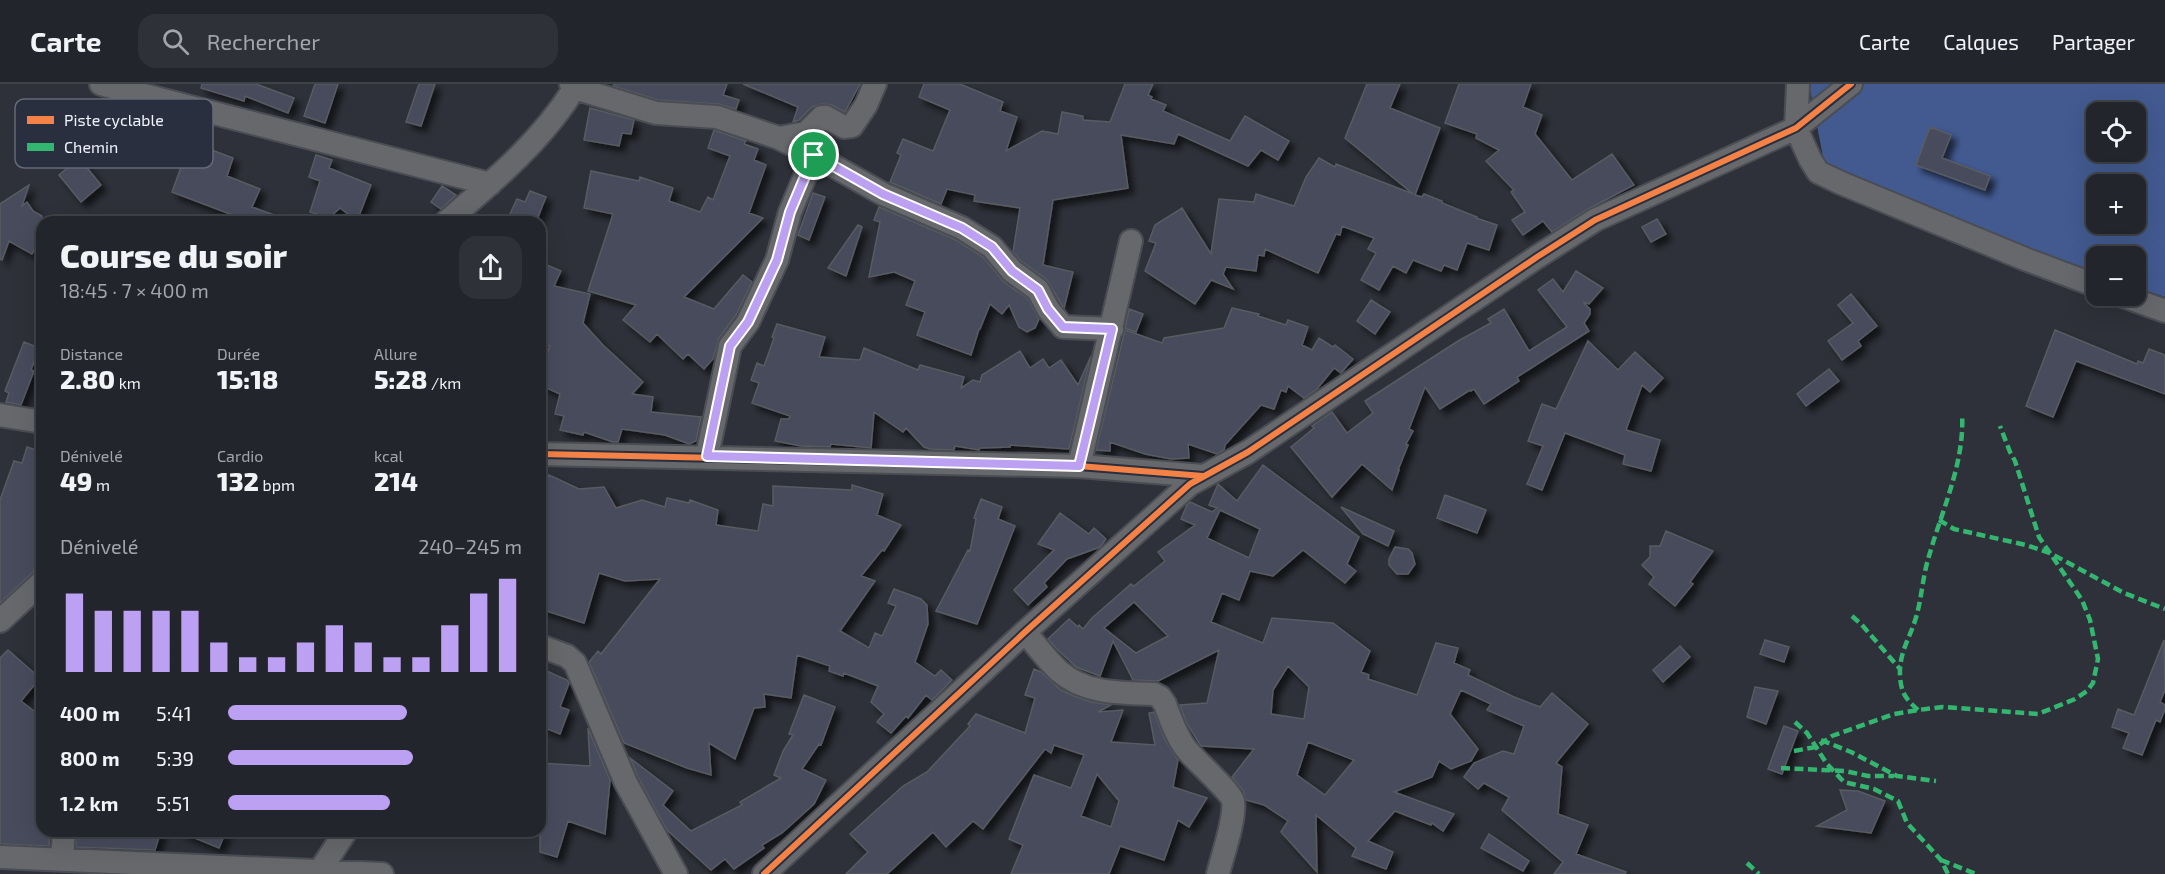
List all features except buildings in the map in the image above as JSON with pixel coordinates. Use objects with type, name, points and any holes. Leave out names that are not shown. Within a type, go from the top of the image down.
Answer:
[{"type":"street","points":[[101,84],[159,99]]},
{"type":"street","points":[[779,138],[806,133],[822,117],[844,128],[852,126],[866,105],[875,84]]},
{"type":"street","points":[[1798,84],[1796,128],[1818,171],[1862,192],[2086,282]]},
{"type":"street","points":[[764,874],[1025,632],[1190,484],[1248,452],[1537,256],[1595,220],[1796,128],[1851,84]]},
{"type":"street","points":[[453,216],[536,140],[574,85],[656,113],[717,117],[779,138],[883,194],[962,228],[992,247],[1012,271],[1038,290],[1048,309],[1063,327],[1112,329]]},
{"type":"street","points":[[213,113],[490,184]]},
{"type":"street","points":[[707,456],[730,346],[748,322],[777,260],[790,212],[814,155]]},
{"type":"street","points":[[1079,466],[1131,241]]},
{"type":"street","points":[[2146,304],[2165,311]]},
{"type":"street","points":[[0,416],[36,421]]},
{"type":"street","points":[[546,454],[1079,466],[1203,476]]},
{"type":"street","points":[[0,621],[36,588]]},
{"type":"street","points":[[1025,632],[1058,670],[1080,684],[1094,690],[1154,694],[1160,697],[1185,748],[1214,780],[1228,791],[1233,801],[1228,835],[1218,874]]},
{"type":"street","points":[[546,648],[567,656],[575,663],[626,783],[676,874]]},
{"type":"street","points":[[62,860],[64,837]]},
{"type":"street","points":[[319,872],[342,837]]},
{"type":"street","points":[[0,857],[193,870],[382,874]]},
{"type":"street","points":[[4,874],[23,858]]},
{"type":"shaded area","points":[[1809,84],[2165,84],[2165,297],[2146,290],[2146,246],[2086,246],[2086,270],[2045,256],[1824,162]]},
{"type":"marked path","points":[[1918,710],[1903,691],[1900,666],[1903,651],[1915,622],[1927,563],[1952,486],[1960,450],[1962,414]]},
{"type":"marked path","points":[[1794,751],[1816,747],[1832,736],[1894,714],[1918,710],[1943,707],[2038,714],[2075,699],[2087,691],[2093,683],[2098,659],[2090,620],[2082,600],[2039,537],[2015,461],[2000,426]]},
{"type":"marked path","points":[[1939,520],[1954,529],[2026,545],[2050,553],[2124,593],[2165,609]]},
{"type":"marked path","points":[[1852,616],[1900,669]]},
{"type":"marked path","points":[[1795,722],[1807,733],[1827,764],[1844,782],[1874,789],[1898,801],[1907,823],[1941,860],[1948,874]]},
{"type":"marked path","points":[[1821,740],[1851,752],[1897,776],[1936,781]]},
{"type":"marked path","points":[[1781,768],[1845,771],[1868,776],[1894,776]]},
{"type":"marked path","points":[[1941,860],[1976,874]]},
{"type":"marked path","points":[[1747,863],[1759,874]]},
{"type":"cycle path","points":[[764,874],[1025,632],[1190,484],[1248,452],[1595,220],[1796,128],[1851,84]]},
{"type":"cycle path","points":[[546,454],[1079,466],[1203,476]]},
{"type":"route","points":[[814,155],[883,194],[962,228],[992,247],[1012,271],[1038,290],[1042,301],[1063,327],[1112,329],[1079,466],[707,456],[730,346],[748,322],[765,288],[777,260],[790,212],[814,155]]}]
